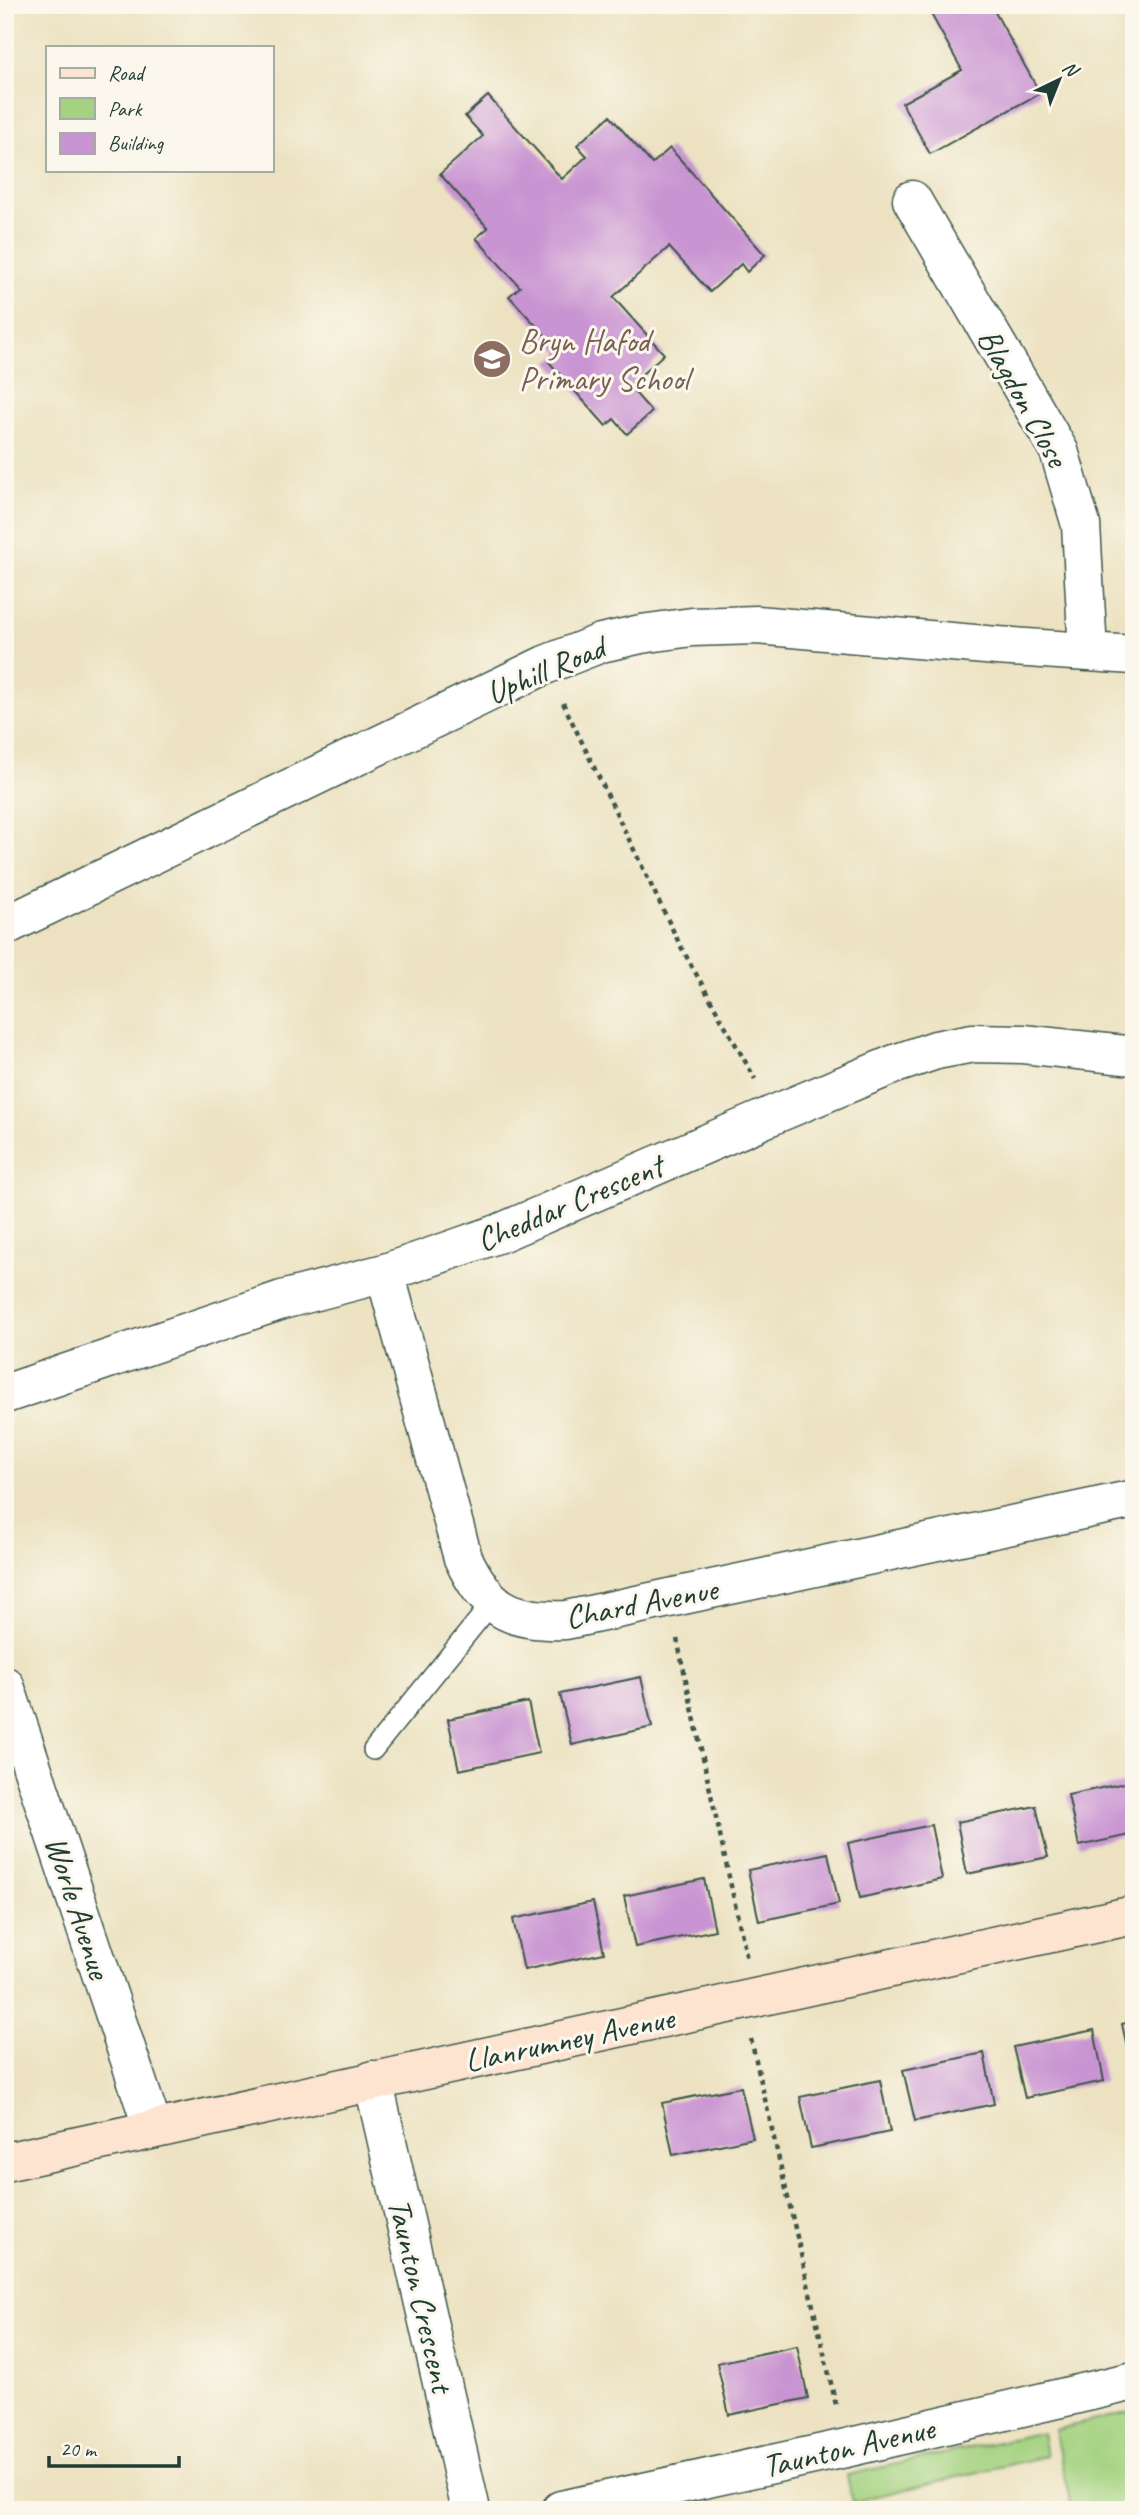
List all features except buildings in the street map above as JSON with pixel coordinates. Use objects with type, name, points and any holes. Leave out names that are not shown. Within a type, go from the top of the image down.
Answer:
[{"type":"street","name":"Blagdon Close","points":[[912,200],[1059,451],[1073,490],[1081,525],[1088,652]]},
{"type":"street","name":"Uphill Road","points":[[5,926],[545,665],[601,643],[692,627],[757,625],[1134,655]]},
{"type":"street","name":"Cheddar Crescent","points":[[5,1394],[282,1300],[385,1273],[500,1233],[775,1114],[895,1064],[936,1050],[973,1043],[1023,1044],[1134,1056]]},
{"type":"street","name":"Chard Avenue","points":[[385,1273],[463,1558],[472,1576],[492,1603],[515,1616],[542,1621],[566,1620],[1134,1499]]},
{"type":"street","name":"Worle Avenue","points":[[5,1685],[153,2129]]},
{"type":"street","name":"Llanrumney Avenue","points":[[5,2161],[1134,1915]]},
{"type":"street","name":"Taunton Crescent","points":[[373,2080],[471,2510]]},
{"type":"street","name":"Taunton Avenue","points":[[561,2510],[846,2448],[1134,2381]]},
{"type":"lane","points":[[373,1749],[492,1603]]},
{"type":"path","points":[[545,665],[680,945],[775,1114]]},
{"type":"path","points":[[668,1598],[749,1999],[846,2448]]},
{"type":"green space","points":[[1134,2411],[1134,2510],[1072,2510],[1054,2430]]},
{"type":"green space","points":[[1042,2432],[1046,2456],[852,2502],[847,2475]]},
{"type":"place","name":"Bryn Hafod Primary School","points":[[492,359]]}]
